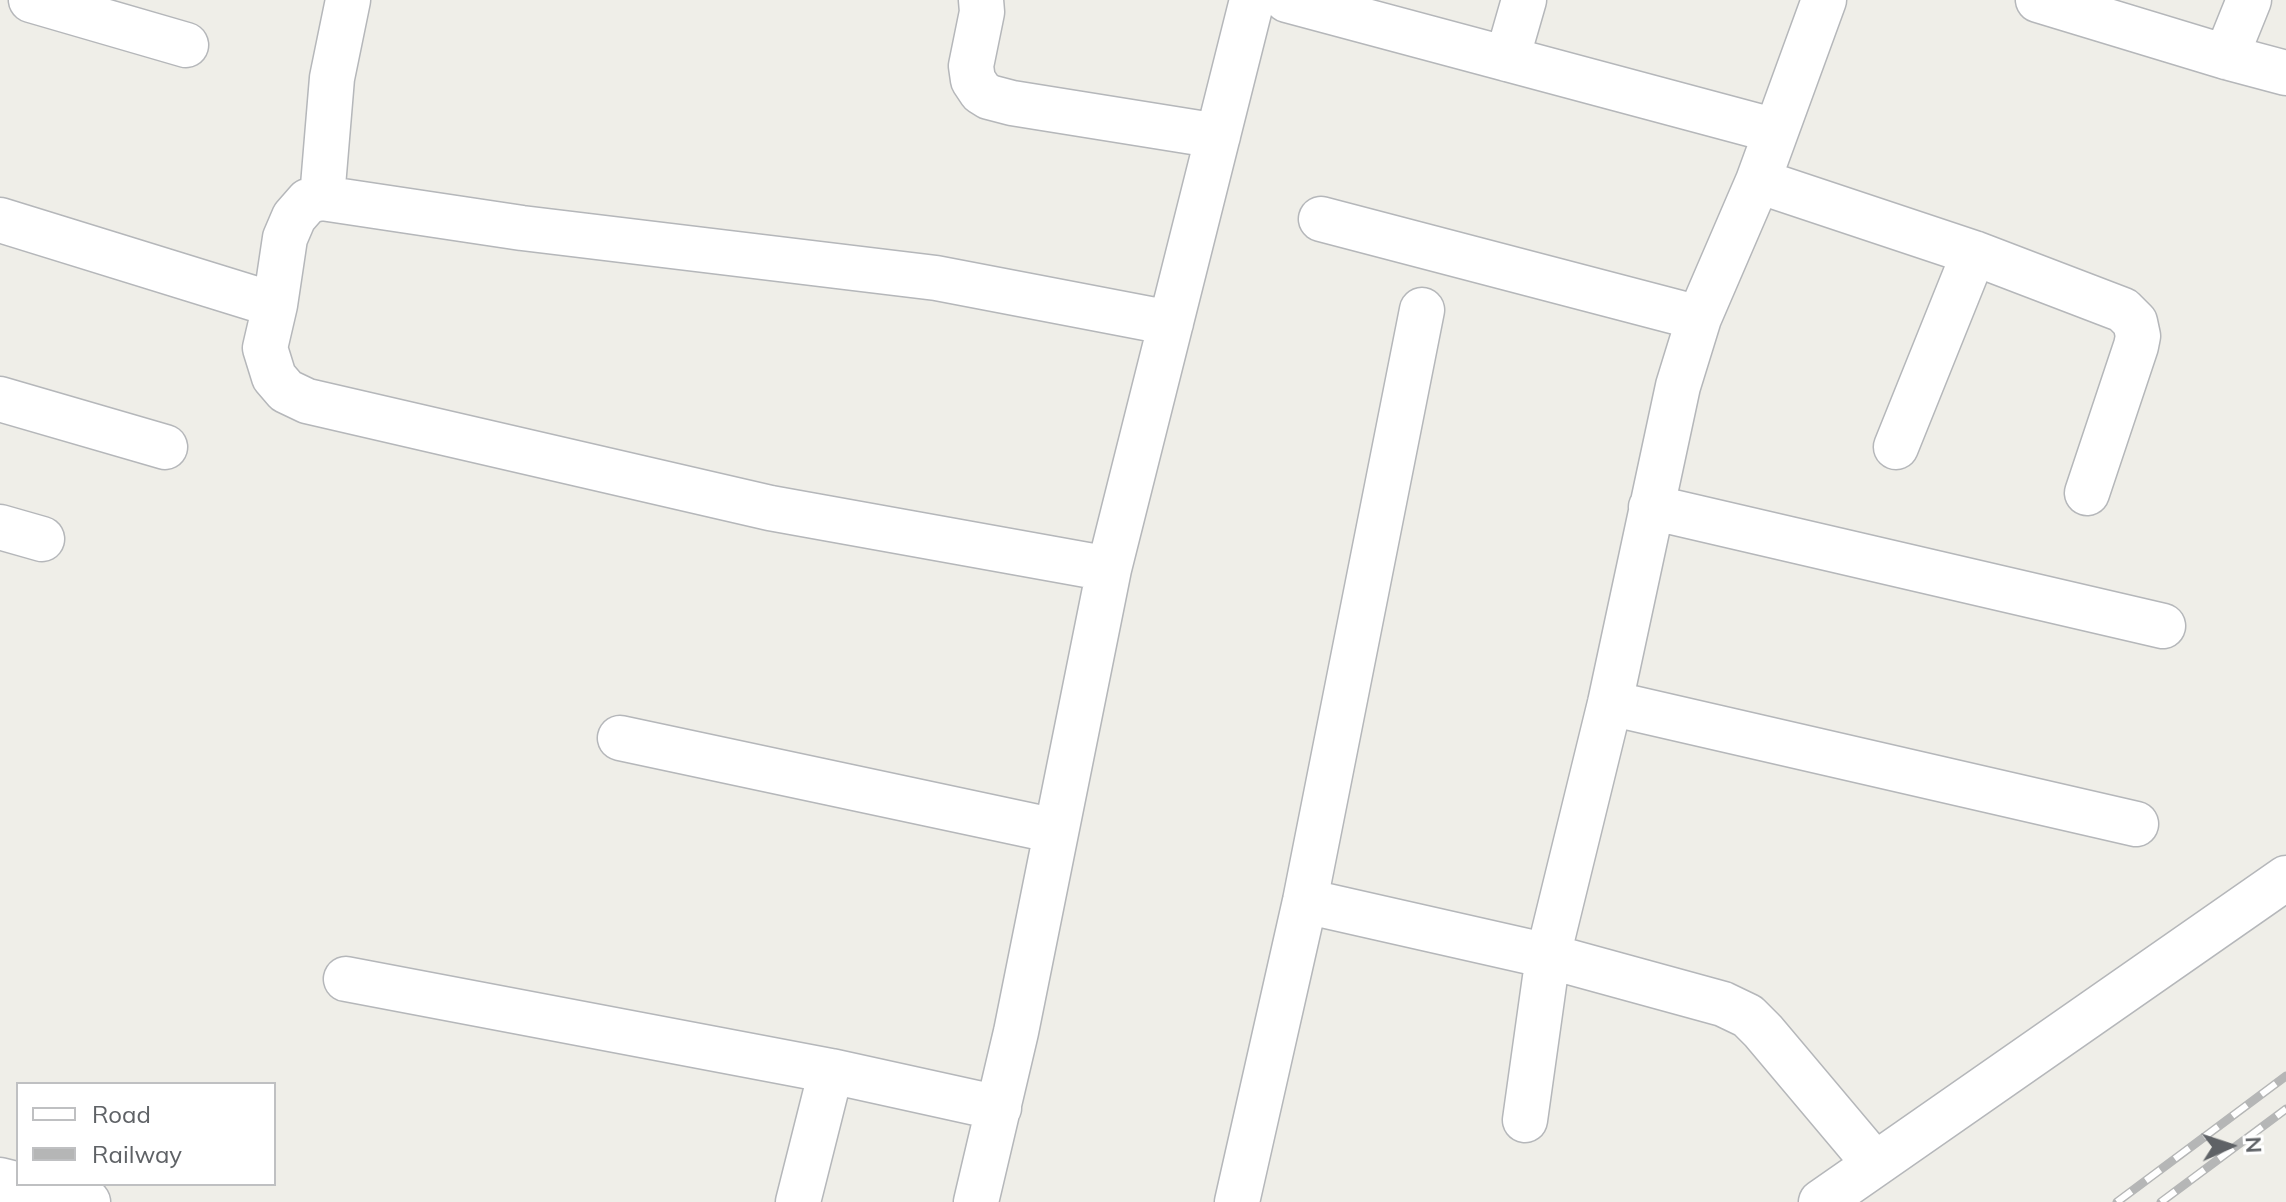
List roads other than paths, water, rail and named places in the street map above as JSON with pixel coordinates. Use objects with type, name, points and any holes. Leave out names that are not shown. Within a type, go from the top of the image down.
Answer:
[{"type":"street","points":[[31,0],[186,45]]},
{"type":"street","points":[[322,198],[332,78],[348,0]]},
{"type":"street","points":[[981,0],[982,12],[971,66],[973,80],[989,97],[1218,136]]},
{"type":"street","points":[[976,1202],[1016,1032],[1109,569],[1252,0]]},
{"type":"street","points":[[1287,0],[1776,131]]},
{"type":"street","points":[[1507,59],[1524,0]]},
{"type":"street","points":[[1525,1120],[1548,956],[1610,703],[1678,386],[1699,318],[1758,181],[1824,0]]},
{"type":"street","points":[[2038,0],[2286,73]]},
{"type":"street","points":[[2226,57],[2249,0]]},
{"type":"street","points":[[1758,181],[1974,253],[2123,310],[2135,322],[2138,336],[2087,493]]},
{"type":"street","points":[[1109,569],[770,508],[307,401],[286,391],[274,377],[265,348],[285,238],[294,217],[308,201],[322,198],[522,228],[936,278],[1171,323]]},
{"type":"street","points":[[1321,219],[1699,318]]},
{"type":"street","points":[[0,220],[275,305]]},
{"type":"street","points":[[1896,447],[1974,253]]},
{"type":"street","points":[[1237,1202],[1305,901],[1422,310]]},
{"type":"street","points":[[0,399],[165,447]]},
{"type":"street","points":[[1651,507],[2163,626]]},
{"type":"street","points":[[0,527],[42,539]]},
{"type":"street","points":[[1610,703],[2136,824]]},
{"type":"street","points":[[620,738],[1056,831]]},
{"type":"street","points":[[1821,1202],[2286,878]]},
{"type":"street","points":[[1305,901],[1548,956],[1723,1004],[1748,1016],[1763,1031],[1875,1164]]},
{"type":"street","points":[[346,979],[831,1071],[999,1108]]},
{"type":"street","points":[[798,1202],[831,1071]]},
{"type":"street","points":[[24,1186],[88,1202]]},
{"type":"railway","points":[[2117,1202],[2286,1076]]},
{"type":"railway","points":[[2161,1202],[2286,1109]]}]
